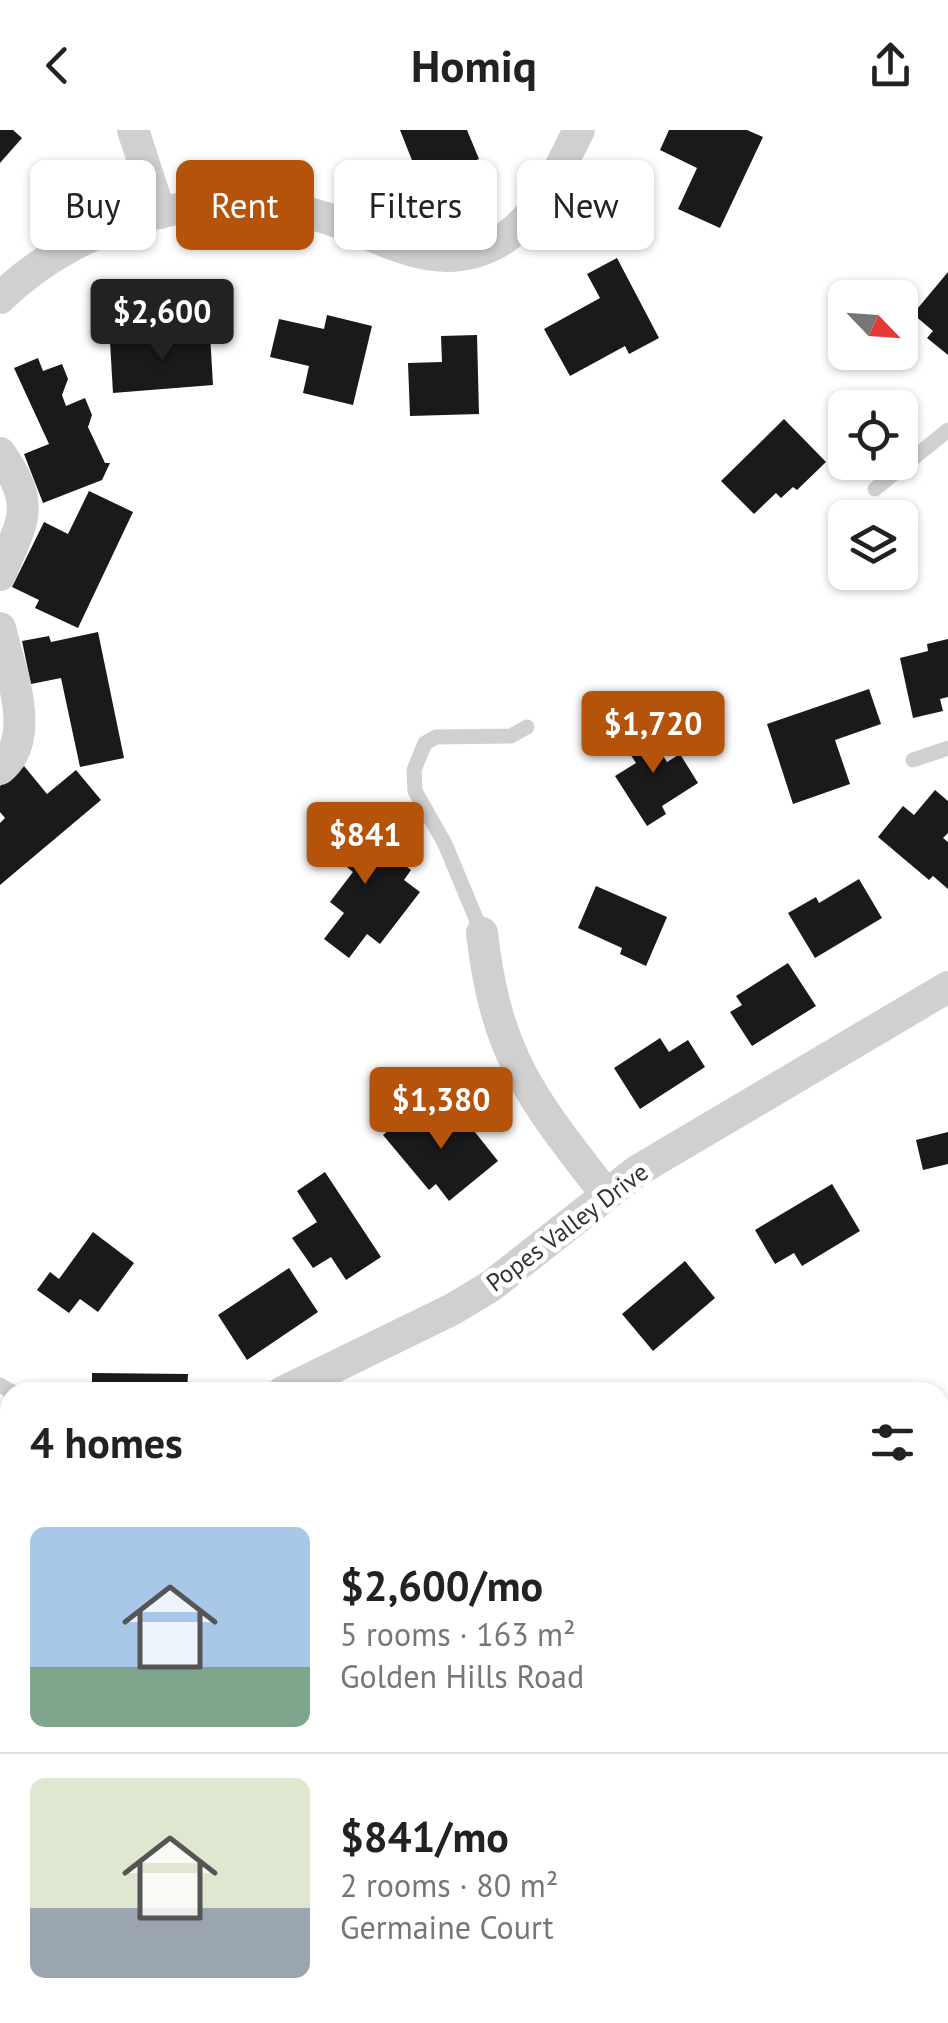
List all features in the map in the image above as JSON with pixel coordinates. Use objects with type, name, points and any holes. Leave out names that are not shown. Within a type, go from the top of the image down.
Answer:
[{"type":"street","points":[[133,130],[160,212]]},
{"type":"street","points":[[0,298],[50,255],[120,224],[160,212],[203,206],[289,210],[324,217],[396,249],[446,255],[474,251],[498,242],[538,207],[579,130]]},
{"type":"street","points":[[0,453],[23,492],[25,506],[0,574]]},
{"type":"street","points":[[0,628],[20,731],[16,749],[0,769]]},
{"type":"street","points":[[482,934],[489,991],[520,1077],[540,1111],[605,1193]]},
{"type":"street","name":"Popes Valley Drive","points":[[303,1382],[453,1309],[491,1286],[551,1242],[605,1193],[948,987]]},
{"type":"lane","points":[[875,489],[948,430]]},
{"type":"lane","points":[[482,934],[445,844],[415,791],[414,770],[425,743],[436,737],[510,736],[526,727]]},
{"type":"lane","points":[[913,760],[948,748]]},
{"type":"building","points":[[0,130],[13,130],[22,138],[0,163]]},
{"type":"building","points":[[400,130],[467,130],[479,159],[477,160],[412,160]]},
{"type":"building","points":[[669,130],[747,130],[763,137],[720,228],[678,209],[697,168],[660,150]]},
{"type":"building","points":[[617,258],[659,338],[629,354],[625,346],[570,376],[544,329],[600,298],[587,274]]},
{"type":"building","points":[[948,272],[948,355],[927,338],[933,331],[918,318],[918,308]]},
{"type":"building","points":[[327,315],[372,326],[353,405],[303,393],[309,366],[270,357],[279,319],[324,329]]},
{"type":"building","points":[[210,334],[213,385],[113,393],[110,342]]},
{"type":"building","points":[[477,335],[479,414],[410,416],[408,363],[442,362],[441,336]]},
{"type":"building","points":[[38,358],[43,371],[62,364],[68,379],[62,395],[66,406],[85,398],[92,415],[88,427],[105,463],[110,463],[102,480],[43,503],[24,454],[49,444],[14,368]]},
{"type":"building","points":[[784,419],[826,462],[797,490],[793,487],[781,498],[776,493],[754,514],[721,481]]},
{"type":"building","points":[[89,491],[133,512],[78,628],[35,608],[39,600],[12,587],[44,522],[68,534]]},
{"type":"building","points":[[98,632],[124,758],[80,767],[61,678],[31,684],[22,641],[49,636],[51,642]]},
{"type":"building","points":[[948,639],[948,697],[940,699],[943,711],[913,718],[900,658],[928,651],[927,644]]},
{"type":"building","points":[[869,689],[881,724],[835,740],[850,784],[793,804],[767,724]]},
{"type":"building","points":[[644,725],[667,762],[680,754],[698,783],[662,806],[666,814],[647,826],[615,776],[636,763],[621,740]]},
{"type":"building","points":[[24,766],[47,794],[76,770],[101,800],[0,885],[0,823],[5,818],[0,812],[0,786]]},
{"type":"building","points":[[935,790],[948,801],[948,833],[943,838],[948,842],[948,889],[933,876],[929,880],[878,837],[903,806],[914,815]]},
{"type":"building","points":[[338,813],[411,870],[404,880],[420,892],[380,944],[367,934],[349,958],[324,939],[344,913],[330,902],[353,872],[316,842]]},
{"type":"building","points":[[859,879],[882,918],[815,958],[788,913],[816,897],[819,903]]},
{"type":"building","points":[[596,886],[667,917],[646,966],[620,954],[622,948],[578,928]]},
{"type":"building","points":[[788,963],[816,1006],[752,1046],[730,1012],[742,1005],[736,996]]},
{"type":"building","points":[[660,1038],[669,1052],[688,1040],[705,1067],[640,1109],[614,1068]]},
{"type":"building","points":[[417,1107],[437,1131],[459,1112],[498,1161],[449,1201],[436,1184],[429,1190],[383,1135]]},
{"type":"building","points":[[948,1132],[948,1164],[923,1170],[916,1140]]},
{"type":"building","points":[[325,1172],[381,1257],[346,1280],[331,1257],[313,1268],[292,1238],[317,1222],[297,1191]]},
{"type":"building","points":[[832,1184],[860,1231],[802,1266],[794,1253],[775,1264],[755,1230]]},
{"type":"building","points":[[93,1232],[134,1263],[98,1312],[80,1299],[69,1313],[37,1290],[50,1272],[59,1279]]},
{"type":"building","points":[[685,1261],[715,1298],[653,1351],[622,1314]]},
{"type":"building","points":[[289,1268],[318,1312],[247,1360],[218,1315]]},
{"type":"building","points":[[92,1373],[188,1374],[188,1382],[92,1382]]}]
